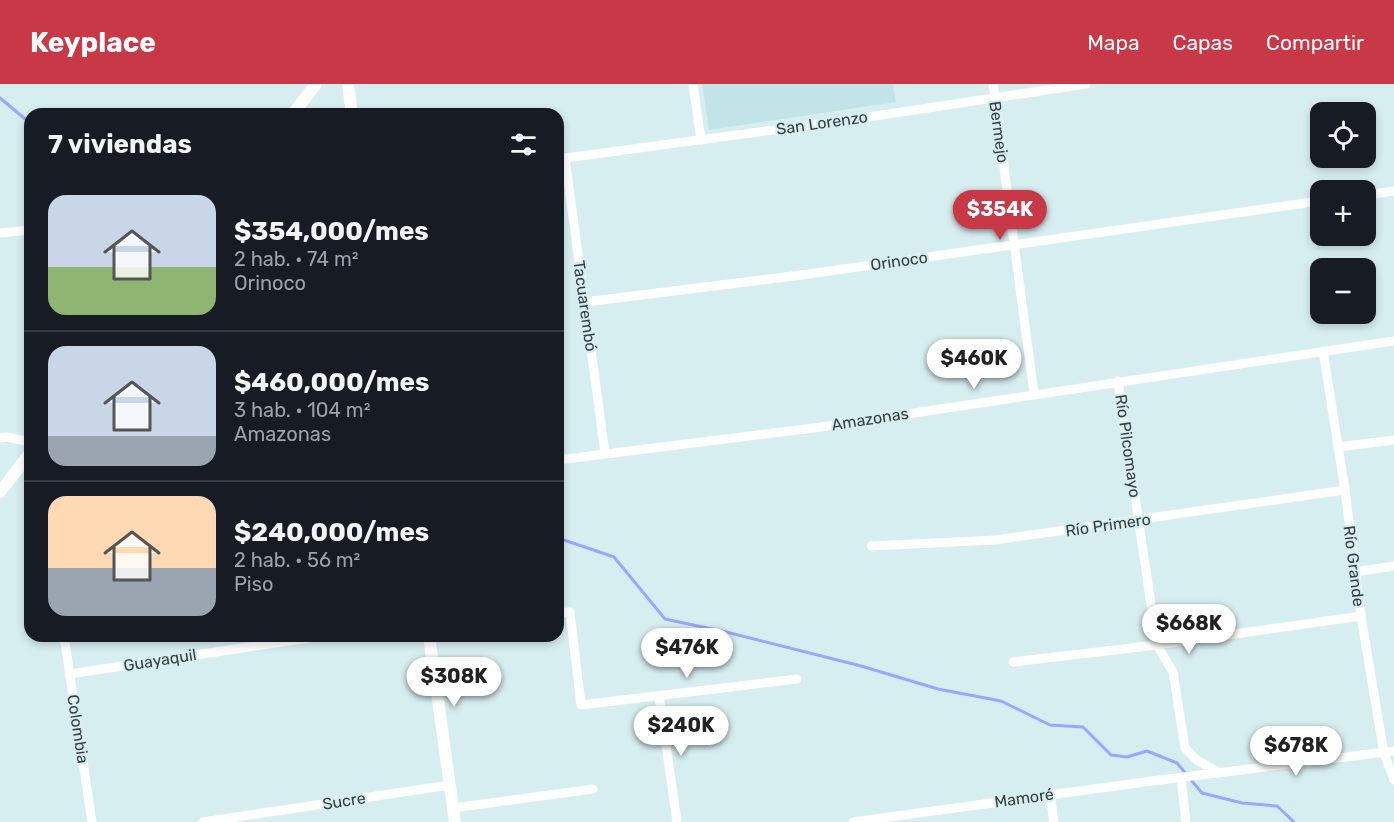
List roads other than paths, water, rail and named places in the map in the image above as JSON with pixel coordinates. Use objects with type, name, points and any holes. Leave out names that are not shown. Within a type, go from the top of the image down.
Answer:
[{"type":"main road","points":[[298,108],[316,84]]},
{"type":"main road","points":[[348,84],[351,108]]},
{"type":"main road","points":[[0,492],[24,461]]},
{"type":"main road","points":[[430,642],[455,822]]},
{"type":"street","points":[[693,84],[701,140]]},
{"type":"street","name":"Bermejo","points":[[993,84],[1034,394]]},
{"type":"street","name":"San Lorenzo","points":[[564,159],[862,118],[1086,84]]},
{"type":"street","name":"Tacuarembó","points":[[564,177],[585,302],[606,453]]},
{"type":"street","points":[[1376,193],[1394,190]]},
{"type":"street","name":"Orinoco","points":[[585,302],[1014,245],[1310,202]]},
{"type":"street","points":[[0,233],[24,231]]},
{"type":"street","name":"Amazonas","points":[[564,459],[814,428],[1394,341]]},
{"type":"street","name":"Río Grande","points":[[1323,351],[1345,490],[1361,616],[1394,780]]},
{"type":"street","name":"Río Pilcomayo","points":[[1118,381],[1157,645],[1173,672],[1185,748],[1197,760],[1220,774]]},
{"type":"street","points":[[0,438],[24,441]]},
{"type":"street","points":[[1338,447],[1394,440]]},
{"type":"street","name":"Río Primero","points":[[871,546],[995,540],[1345,490]]},
{"type":"street","points":[[1355,572],[1394,566]]},
{"type":"street","points":[[564,612],[570,612],[581,705],[797,679]]},
{"type":"street","points":[[1013,662],[1157,645],[1361,616]]},
{"type":"street","name":"Colombia","points":[[65,642],[92,822]]},
{"type":"street","name":"Guayaquil","points":[[69,674],[282,642]]},
{"type":"street","points":[[659,696],[677,822]]},
{"type":"street","name":"Mamoré","points":[[853,822],[1050,794],[1389,752]]},
{"type":"street","points":[[1180,778],[1186,822]]},
{"type":"street","name":"Sucre","points":[[203,822],[450,785]]},
{"type":"street","points":[[453,808],[593,789]]},
{"type":"street","points":[[1050,794],[1054,822]]},
{"type":"street","points":[[932,812],[933,822]]},
{"type":"waterway","points":[[0,98],[24,118]]},
{"type":"waterway","points":[[564,540],[614,557],[665,619],[861,666],[938,689],[1001,701],[1050,725],[1083,727],[1111,755],[1127,757],[1147,751],[1177,763],[1187,775]]},
{"type":"waterway","points":[[1191,780],[1202,793],[1242,803],[1277,806],[1294,822]]}]
